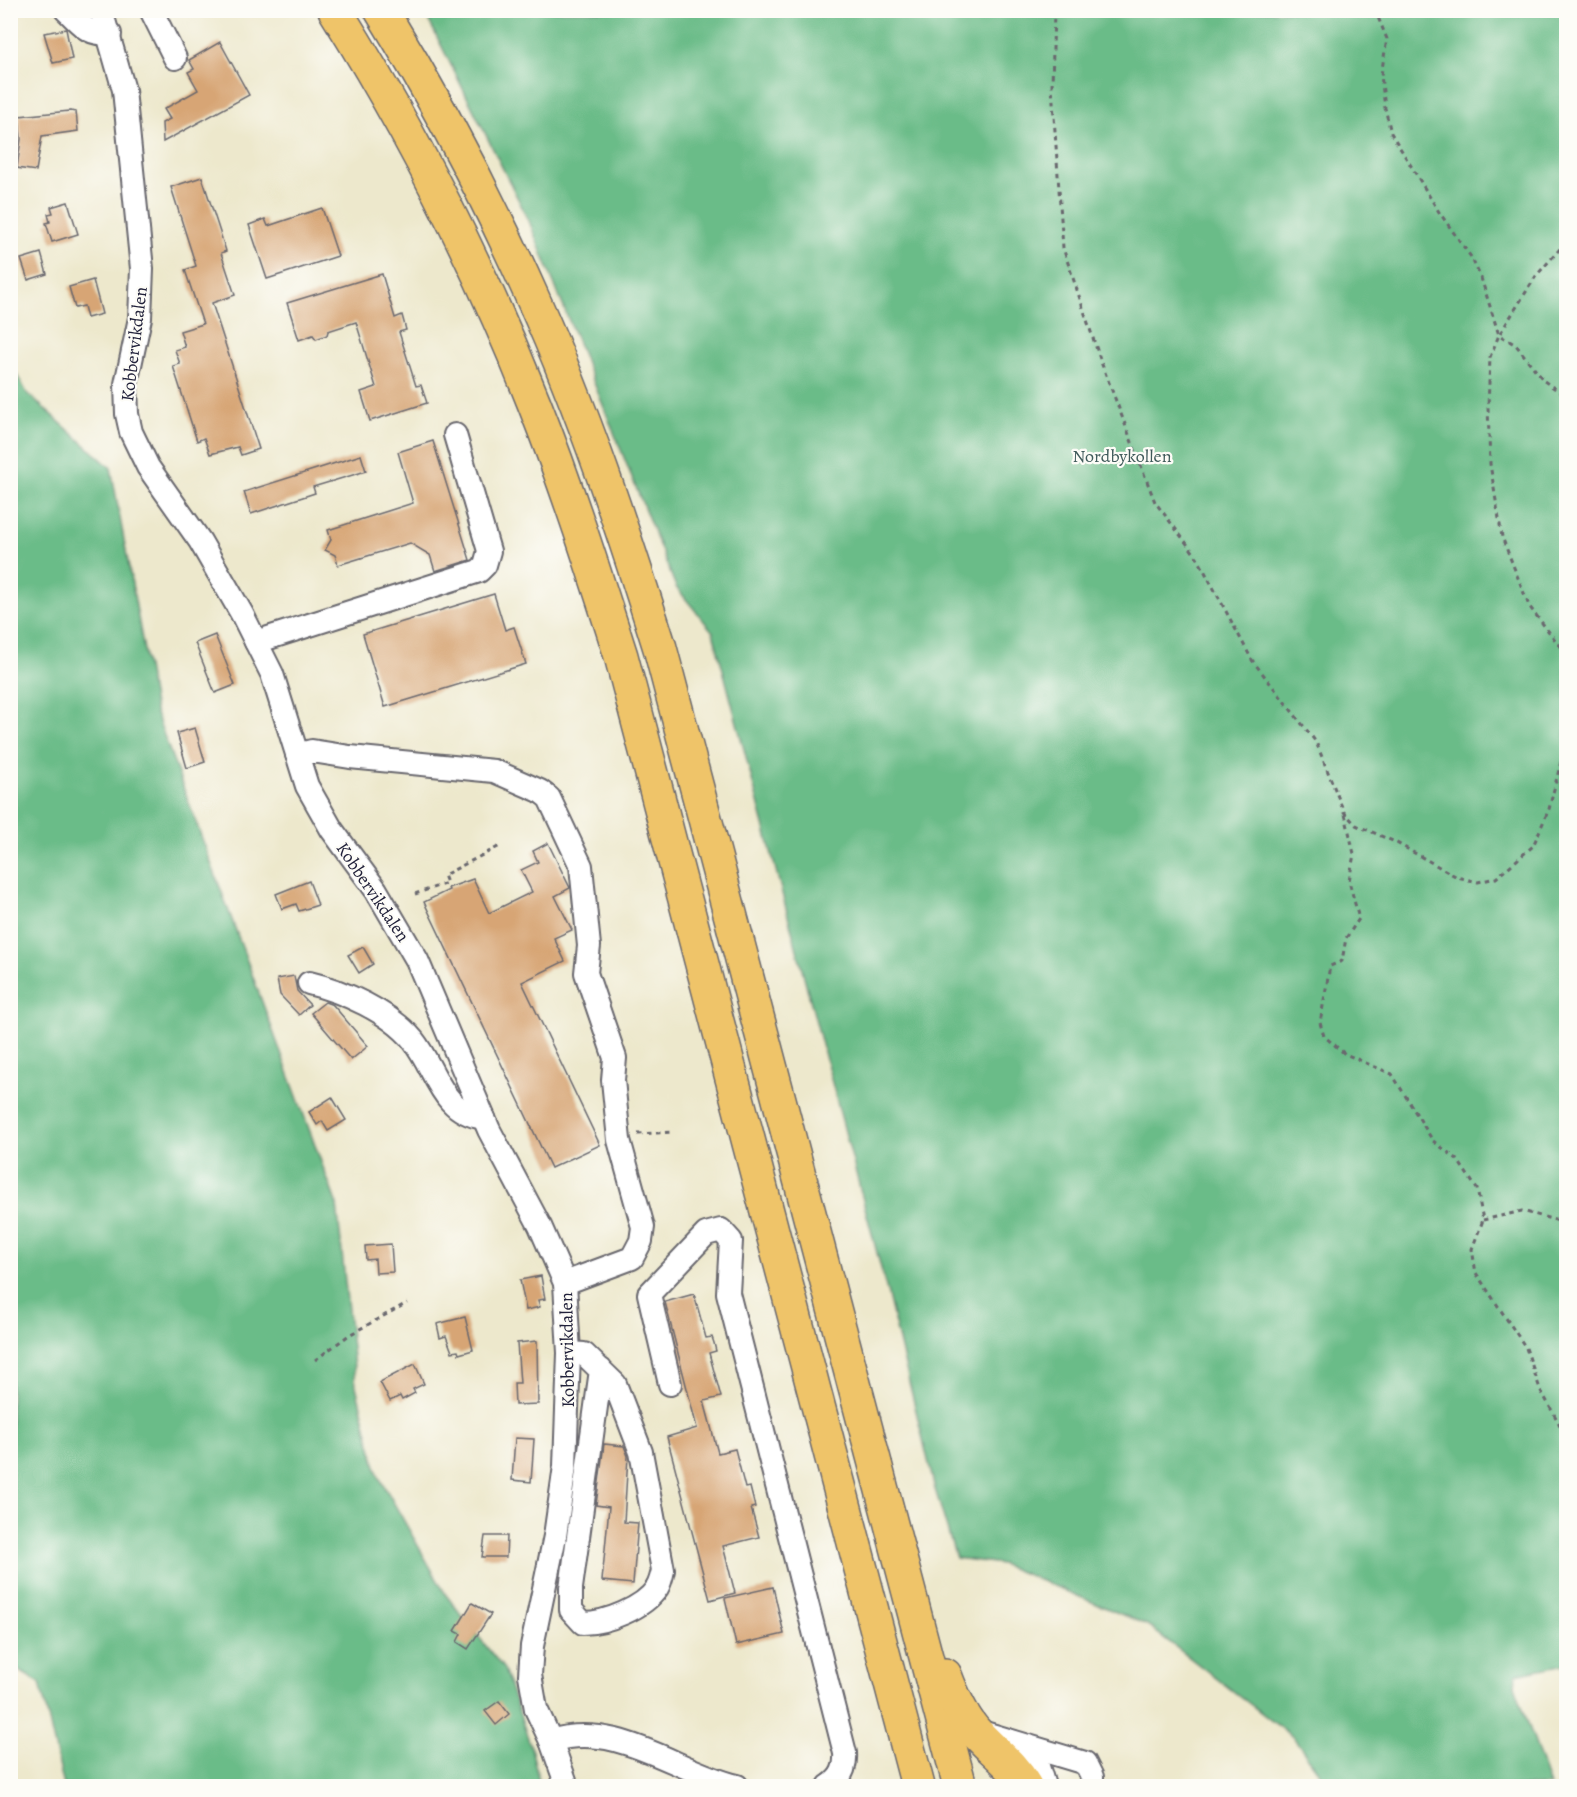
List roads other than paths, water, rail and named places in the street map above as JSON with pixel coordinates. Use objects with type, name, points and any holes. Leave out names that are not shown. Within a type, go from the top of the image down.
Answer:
[{"type":"highway","points":[[336,10],[415,148],[488,296],[534,404],[576,516],[621,656],[918,1786]]},
{"type":"highway","points":[[381,10],[447,125],[534,300],[615,506],[666,670],[960,1786]]},
{"type":"highway","points":[[894,1538],[952,1695],[974,1729],[1016,1770],[1025,1786]]},
{"type":"street","points":[[66,10],[94,34],[110,34]]},
{"type":"street","name":"Kobbervikdalen","points":[[101,10],[110,34],[124,90],[142,269],[140,318],[126,384],[127,414],[135,441],[148,467],[200,541],[243,614],[272,674],[307,786],[351,859],[376,890],[417,960],[484,1118],[566,1283],[569,1353],[568,1424],[563,1486],[530,1662],[531,1691],[536,1709],[551,1741],[567,1786]]},
{"type":"street","points":[[152,10],[176,58]]},
{"type":"street","points":[[256,642],[479,571],[485,565],[489,551],[455,435]]},
{"type":"street","points":[[297,755],[312,751],[350,757],[494,771],[540,791],[549,798],[581,866],[589,946],[586,973],[615,1058],[613,1080],[619,1140],[643,1227],[641,1241],[632,1258],[566,1283]]},
{"type":"street","points":[[309,983],[350,996],[392,1022],[412,1039],[447,1099],[459,1110],[484,1118]]},
{"type":"street","points":[[670,1384],[649,1294],[706,1234],[721,1230],[731,1241],[728,1293],[845,1753],[843,1772],[837,1782],[829,1786]]},
{"type":"street","points":[[569,1353],[584,1353],[601,1370],[615,1384],[641,1452],[663,1570],[658,1587],[644,1602],[596,1623],[583,1623],[571,1610],[571,1588],[601,1370]]},
{"type":"street","points":[[974,1729],[1085,1762],[1093,1783]]},
{"type":"street","points":[[551,1741],[569,1735],[608,1738],[737,1786]]},
{"type":"street","points":[[1007,1739],[1036,1760],[1044,1786]]},
{"type":"park label","name":"Nordbykollen","points":[[1122,456]]}]
